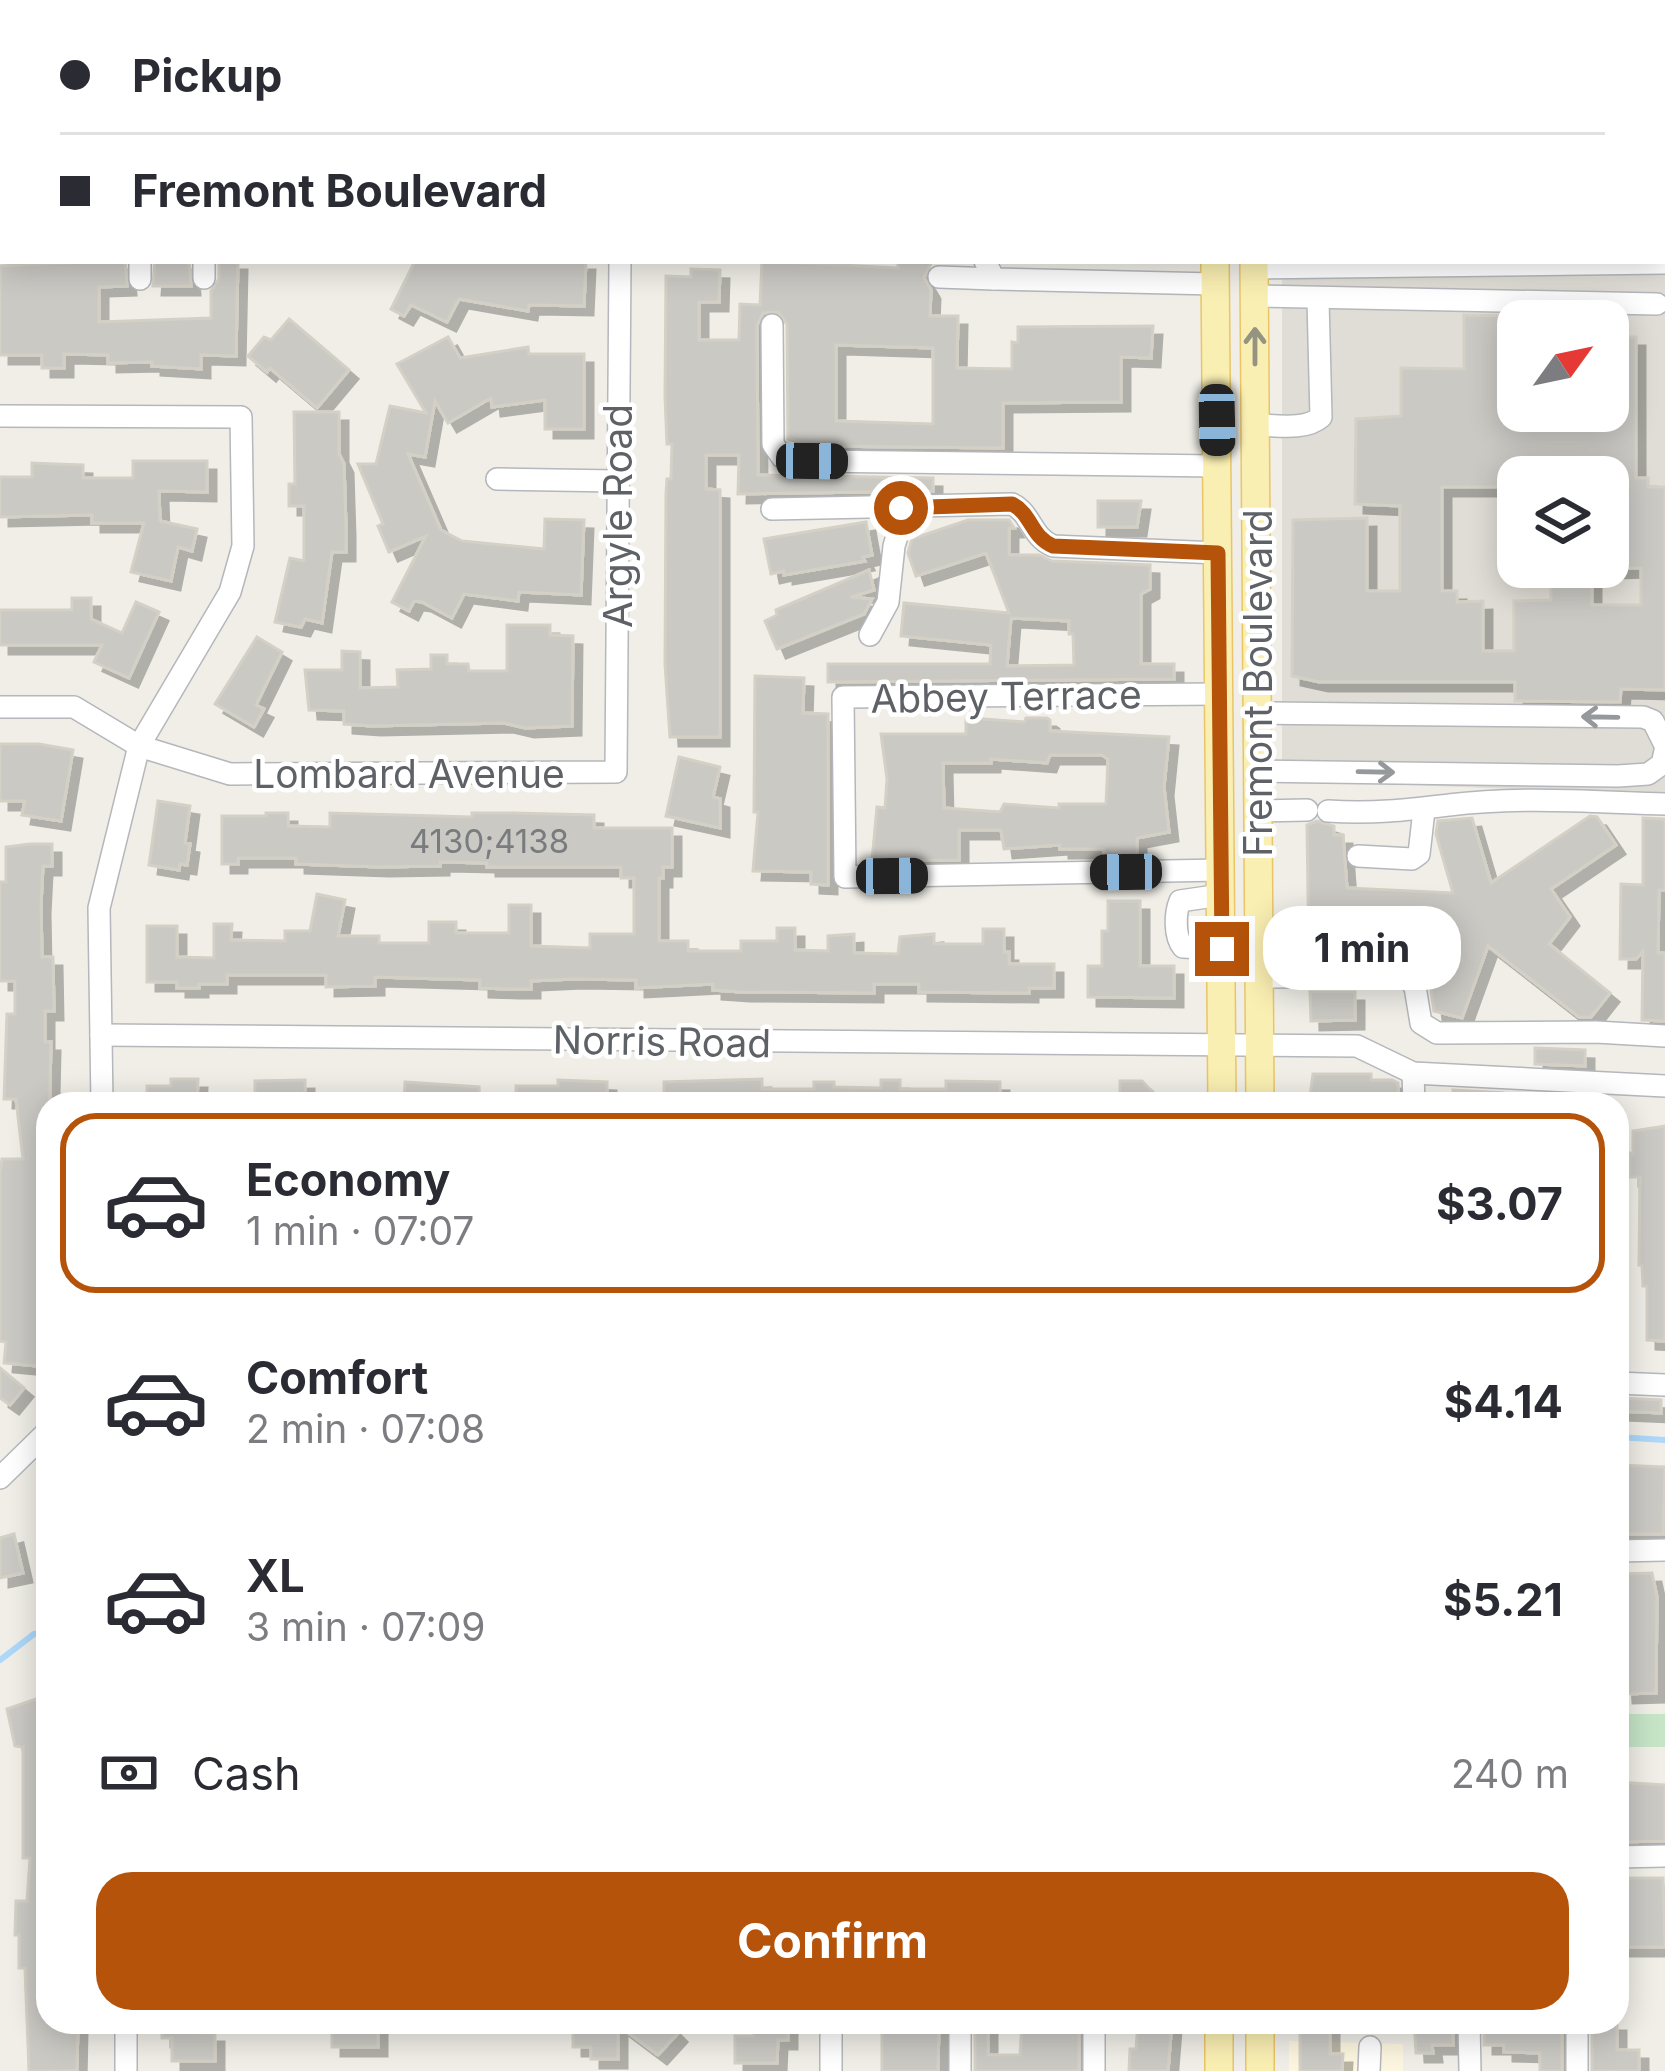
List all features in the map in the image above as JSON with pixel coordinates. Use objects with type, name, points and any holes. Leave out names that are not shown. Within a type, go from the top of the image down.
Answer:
[{"type":"main road","name":"Fremont Boulevard","points":[[1215,272],[1222,1092]]},
{"type":"main road","name":"Fremont Boulevard","points":[[1254,275],[1259,1092]]},
{"type":"main road","points":[[1219,2034],[1219,2071]]},
{"type":"main road","points":[[1260,2034],[1260,2071]]},
{"type":"street","name":"Argyle Road","points":[[616,772],[620,264]]},
{"type":"street","points":[[1254,275],[1631,264]]},
{"type":"street","points":[[939,277],[990,270],[1215,272]]},
{"type":"street","points":[[1254,275],[1318,301],[1657,304]]},
{"type":"street","points":[[1255,425],[1302,425],[1321,417],[1318,301]]},
{"type":"street","points":[[772,325],[773,444],[782,457],[1217,466]]},
{"type":"street","points":[[0,416],[241,417],[244,546],[230,592],[140,746],[99,908],[102,1092]]},
{"type":"street","points":[[497,478],[616,481]]},
{"type":"street","points":[[772,509],[1012,504],[1021,508],[1039,540],[1053,546],[1218,553]]},
{"type":"street","points":[[870,635],[888,602],[894,546],[906,507]]},
{"type":"street","name":"Abbey Terrace","points":[[1220,694],[843,698],[845,877],[1221,882]]},
{"type":"street","name":"Lombard Avenue","points":[[0,706],[74,707],[140,746],[230,774],[616,772]]},
{"type":"street","points":[[1258,713],[1643,717],[1653,721],[1665,748],[1662,764],[1648,774],[1618,776],[1259,771]]},
{"type":"street","points":[[1257,811],[1424,810],[1532,801],[1665,804]]},
{"type":"street","points":[[1358,856],[1412,859],[1419,854],[1424,810]]},
{"type":"street","points":[[1221,882],[1180,901],[1177,919],[1178,941],[1184,947],[1222,949]]},
{"type":"street","points":[[1259,977],[1407,976],[1415,987],[1421,1023],[1437,1034],[1665,1036]]},
{"type":"street","name":"Norris Road","points":[[101,1036],[1357,1046],[1413,1073]]},
{"type":"street","points":[[1414,1092],[1413,1073],[1665,1086]]},
{"type":"street","points":[[1629,1384],[1665,1384]]},
{"type":"street","points":[[0,1478],[36,1443]]},
{"type":"street","points":[[1629,1551],[1665,1550]]},
{"type":"street","points":[[1629,1857],[1665,1856]]},
{"type":"street","points":[[126,2034],[126,2071]]},
{"type":"street","points":[[831,2034],[831,2071]]},
{"type":"street","points":[[959,2034],[959,2071]]},
{"type":"street","points":[[1094,2034],[1094,2071]]},
{"type":"street","points":[[1469,2034],[1470,2071]]},
{"type":"street","points":[[1577,2034],[1577,2071]]},
{"type":"street","points":[[1369,2071],[1370,2047]]},
{"type":"shaded area","points":[[1665,268],[1665,795],[1282,780],[1282,274]]},
{"type":"shaded area","points":[[1289,2041],[1403,2044],[1403,2071],[1289,2071]]},
{"type":"green space","points":[[1629,1714],[1665,1714],[1665,1747],[1629,1747]]},
{"type":"building","points":[[125,264],[127,286],[99,287],[99,322],[211,318],[211,291],[219,279],[219,264],[238,264],[236,356],[201,355],[201,369],[152,366],[152,362],[108,363],[108,355],[64,354],[64,368],[42,368],[42,355],[0,355],[0,266]]},
{"type":"building","points":[[155,264],[189,264],[191,286],[153,286]]},
{"type":"building","points":[[414,264],[586,264],[584,306],[529,305],[528,311],[459,299],[447,322],[411,305],[404,316],[391,309]]},
{"type":"building","points":[[762,264],[898,268],[898,264],[931,264],[924,278],[931,290],[930,316],[958,316],[957,368],[1012,369],[1012,342],[1018,343],[1018,327],[1153,326],[1151,358],[1121,357],[1121,402],[1003,403],[1003,448],[813,446],[788,439],[787,324],[778,312],[763,313],[757,325],[758,475],[933,478],[933,491],[738,494],[739,455],[706,455],[706,489],[720,490],[720,737],[670,737],[665,664],[666,494],[672,444],[667,444],[665,396],[666,276],[691,277],[691,269],[720,270],[719,302],[699,302],[699,340],[739,340],[740,304],[760,305]],"holes":[[[836,345],[933,348],[933,424],[836,421]]]},
{"type":"building","points":[[1464,315],[1497,316],[1497,432],[1629,432],[1629,337],[1636,337],[1636,478],[1648,478],[1648,487],[1665,487],[1665,690],[1621,689],[1620,702],[1515,701],[1515,682],[1319,682],[1292,676],[1293,520],[1367,518],[1367,591],[1400,591],[1400,506],[1355,504],[1356,419],[1401,416],[1401,368],[1464,369]]},
{"type":"building","points":[[289,319],[349,370],[317,408],[270,368],[267,372],[248,356]]},
{"type":"building","points":[[448,337],[460,358],[528,347],[529,354],[584,354],[584,429],[545,429],[545,400],[492,407],[491,398],[448,423],[435,401],[425,457],[408,454],[441,530],[462,541],[544,549],[545,519],[584,520],[581,595],[519,592],[518,601],[464,594],[452,618],[422,602],[414,601],[409,611],[392,602],[426,536],[389,552],[378,526],[383,524],[358,464],[376,464],[390,406],[426,413],[397,364]]},
{"type":"building","points":[[294,412],[339,412],[339,454],[344,464],[346,552],[332,552],[322,623],[305,619],[301,627],[275,622],[290,558],[304,561],[304,506],[289,506],[289,484],[295,484]]},
{"type":"building","points":[[133,461],[207,461],[207,492],[159,491],[160,521],[197,529],[192,551],[178,547],[171,581],[131,572],[144,523],[92,523],[92,515],[0,517],[0,477],[32,477],[32,463],[83,465],[83,478],[133,478]]},
{"type":"building","points":[[1098,501],[1141,501],[1137,527],[1098,527]]},
{"type":"building","points":[[968,520],[1009,520],[1014,528],[1009,528],[1009,555],[1150,565],[1150,589],[1141,594],[1141,664],[1174,664],[1174,679],[828,682],[828,664],[990,664],[991,645],[901,636],[904,603],[1009,613],[986,553],[916,576],[908,553],[912,539]],"holes":[[[1011,618],[1069,621],[1074,665],[1007,666]]]},
{"type":"building","points":[[866,522],[872,555],[863,557],[865,561],[771,574],[764,539]]},
{"type":"building","points":[[869,570],[874,590],[851,597],[872,599],[864,614],[777,649],[765,621],[777,615],[776,610]]},
{"type":"building","points":[[72,598],[91,598],[91,619],[122,633],[136,602],[159,612],[129,678],[94,662],[102,645],[0,645],[0,610],[72,610]]},
{"type":"building","points":[[507,625],[550,625],[550,635],[573,636],[572,726],[372,726],[344,724],[344,711],[309,710],[305,670],[342,670],[342,651],[360,652],[360,688],[398,687],[397,670],[431,669],[431,655],[447,655],[447,664],[468,664],[469,671],[507,671]]},
{"type":"building","points":[[257,637],[282,652],[256,705],[264,709],[254,727],[215,704]]},
{"type":"building","points":[[755,676],[804,678],[803,713],[828,714],[828,885],[811,884],[811,872],[753,871],[758,812],[754,812]]},
{"type":"building","points":[[1047,718],[1050,731],[1169,737],[1164,787],[1169,832],[1137,838],[1137,857],[1104,857],[1104,849],[1060,849],[1060,845],[1004,849],[1001,830],[959,830],[959,860],[872,861],[877,807],[885,808],[881,734],[966,734],[966,720]],"holes":[[[1050,755],[1108,759],[1106,804],[1059,804],[1059,808],[1004,804],[1000,812],[944,808],[943,763],[991,763],[991,759],[1047,763]]]},
{"type":"building","points":[[0,744],[73,750],[61,821],[22,815],[25,801],[0,801]]},
{"type":"building","points":[[679,757],[720,767],[713,797],[720,799],[720,828],[666,816]]},
{"type":"building","points":[[158,801],[190,806],[187,865],[180,864],[179,870],[149,865]]},
{"type":"building","points":[[288,813],[288,826],[330,827],[330,813],[472,817],[472,813],[513,813],[594,815],[594,828],[672,828],[672,867],[663,867],[663,878],[659,878],[659,941],[688,941],[688,951],[741,951],[741,941],[777,941],[777,928],[795,928],[795,950],[828,951],[828,936],[854,934],[854,953],[898,954],[900,937],[934,934],[934,944],[983,944],[983,929],[1004,929],[1009,964],[1054,964],[1054,988],[1029,988],[1029,993],[919,992],[919,984],[874,984],[874,993],[741,992],[713,990],[713,984],[636,988],[636,980],[574,979],[531,981],[531,989],[509,989],[480,988],[480,980],[375,977],[375,986],[326,987],[326,975],[227,975],[227,984],[199,984],[199,988],[147,982],[147,926],[177,926],[177,957],[214,958],[214,924],[232,924],[231,940],[285,941],[285,931],[310,931],[317,894],[345,900],[338,936],[379,936],[379,943],[429,943],[429,922],[456,922],[456,933],[509,933],[509,905],[531,905],[531,946],[590,948],[590,934],[634,934],[634,878],[621,878],[621,867],[487,867],[487,863],[440,862],[440,866],[380,867],[296,864],[296,858],[238,858],[238,864],[222,864],[222,816]]},
{"type":"building","points":[[1590,816],[1597,817],[1616,845],[1551,889],[1570,917],[1549,944],[1610,993],[1591,1017],[1579,1017],[1488,946],[1462,1018],[1434,1011],[1431,990],[1452,933],[1348,928],[1348,961],[1309,962],[1307,825],[1317,821],[1334,826],[1334,835],[1343,835],[1347,888],[1453,893],[1436,834],[1438,821],[1472,818],[1491,883]]},
{"type":"building","points":[[1643,818],[1665,819],[1665,890],[1659,890],[1658,953],[1665,953],[1665,1021],[1642,1020],[1643,951],[1636,959],[1620,959],[1621,884],[1643,885]]},
{"type":"building","points":[[52,844],[52,866],[43,866],[41,905],[42,957],[53,957],[54,1011],[45,1011],[45,1042],[51,1042],[50,1092],[36,1092],[36,1366],[4,1363],[6,1342],[0,1341],[0,1174],[2,1159],[23,1159],[16,1099],[4,1099],[7,1014],[15,1014],[15,981],[0,981],[0,882],[6,882],[6,847]]},
{"type":"building","points":[[1108,901],[1140,901],[1140,966],[1174,966],[1174,998],[1088,997],[1088,966],[1102,966]]},
{"type":"building","points":[[1310,992],[1355,992],[1355,1020],[1311,1021]]},
{"type":"building","points":[[1535,1048],[1585,1050],[1585,1066],[1535,1064]]},
{"type":"building","points":[[1313,1074],[1371,1074],[1371,1080],[1398,1083],[1398,1092],[1311,1092]]},
{"type":"building","points":[[171,1079],[198,1079],[197,1092],[147,1092],[147,1086],[171,1086]]},
{"type":"building","points":[[762,1079],[762,1089],[814,1089],[814,1082],[881,1088],[881,1080],[900,1080],[900,1089],[946,1089],[946,1081],[1000,1082],[1000,1092],[664,1092],[664,1082]]},
{"type":"building","points":[[305,1080],[305,1092],[255,1092],[255,1081]]},
{"type":"building","points":[[558,1080],[607,1082],[607,1092],[516,1092],[516,1086],[558,1086]]},
{"type":"building","points":[[1120,1081],[1142,1081],[1153,1092],[1120,1092]]},
{"type":"building","points":[[405,1082],[479,1087],[479,1092],[405,1092]]},
{"type":"building","points":[[1665,1126],[1665,1341],[1647,1340],[1647,1286],[1643,1286],[1639,1265],[1640,1177],[1630,1177],[1630,1153],[1633,1131]]},
{"type":"building","points":[[0,1368],[24,1388],[10,1405],[0,1398]]},
{"type":"building","points":[[1629,1399],[1661,1400],[1661,1413],[1629,1412]]},
{"type":"building","points":[[1629,1466],[1665,1467],[1663,1534],[1629,1534]]},
{"type":"building","points":[[14,1534],[23,1573],[0,1578],[0,1538]]},
{"type":"building","points":[[1652,1573],[1657,1597],[1656,1693],[1629,1694],[1629,1574]]},
{"type":"building","points":[[36,1699],[36,2034],[78,2034],[77,2070],[29,2071],[25,1968],[19,1968],[19,1935],[15,1935],[16,1901],[27,1901],[30,1858],[23,1858],[23,1747],[15,1746],[7,1709]]},
{"type":"building","points":[[1629,1783],[1665,1785],[1665,1841],[1629,1842]]},
{"type":"building","points":[[1629,1878],[1663,1878],[1665,1947],[1629,1947]]},
{"type":"building","points":[[162,2034],[215,2034],[215,2061],[172,2061],[172,2038],[162,2038]]},
{"type":"building","points":[[332,2034],[378,2034],[378,2047],[332,2047]]},
{"type":"building","points":[[573,2034],[618,2034],[618,2059],[591,2059],[591,2047],[573,2047]]},
{"type":"building","points":[[630,2034],[677,2034],[658,2055]]},
{"type":"building","points":[[788,2034],[788,2040],[778,2040],[777,2063],[735,2063],[735,2036]]},
{"type":"building","points":[[882,2034],[939,2034],[938,2071],[882,2071]]},
{"type":"building","points":[[975,2034],[988,2034],[988,2055],[1020,2055],[1021,2034],[1079,2034],[1079,2071],[975,2071]]},
{"type":"building","points":[[1137,2034],[1171,2034],[1168,2071],[1129,2071],[1130,2049],[1136,2049]]},
{"type":"building","points":[[1300,2034],[1330,2034],[1330,2054],[1343,2054],[1342,2071],[1300,2071]]},
{"type":"building","points":[[1415,2034],[1453,2034],[1453,2045],[1432,2045],[1433,2053],[1416,2053]]},
{"type":"building","points":[[1484,2034],[1562,2034],[1562,2071],[1540,2071],[1540,2053],[1504,2052],[1504,2045],[1484,2045]]},
{"type":"building","points":[[1592,2034],[1617,2034],[1617,2050],[1639,2050],[1639,2071],[1592,2071]]},
{"type":"waterway","points":[[1629,1438],[1665,1440]]},
{"type":"waterway","points":[[0,1660],[36,1634]]},
{"type":"route","points":[[901,508],[1012,504],[1021,508],[1039,540],[1053,546],[1218,553],[1222,949]]}]
